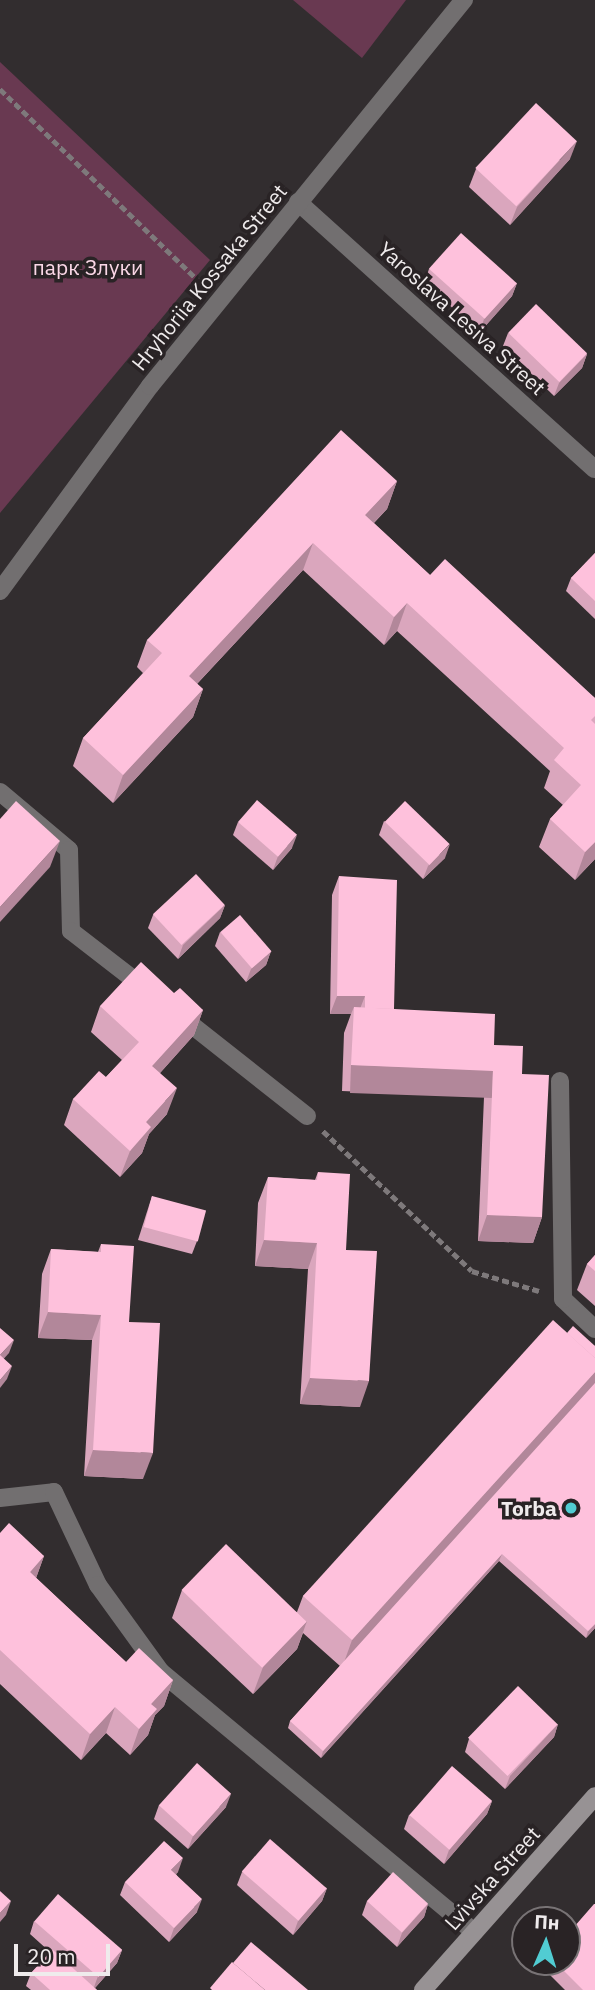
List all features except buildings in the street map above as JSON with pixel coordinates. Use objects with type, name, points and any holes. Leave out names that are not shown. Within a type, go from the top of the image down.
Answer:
[{"type":"main road","name":"Lvivska Street","points":[[423,1990],[595,1796]]},
{"type":"street","name":"Hryhoriia Kossaka Street","points":[[0,591],[150,386],[464,0]]},
{"type":"street","name":"Yaroslava Lesiva Street","points":[[298,202],[595,469]]},
{"type":"street","points":[[0,792],[69,850],[71,931],[307,1116]]},
{"type":"street","points":[[560,1081],[563,1298],[595,1329]]},
{"type":"street","points":[[0,1498],[54,1492],[98,1585],[161,1672],[474,1932]]},
{"type":"path","points":[[0,89],[205,287]]},
{"type":"path","points":[[307,1116],[472,1271],[563,1298]]},
{"type":"green space","points":[[293,0],[406,0],[362,58]]},
{"type":"green space","name":"парк Злуки","points":[[0,62],[210,260],[0,513]]},
{"type":"place","name":"Torba","points":[[571,1508]]}]
